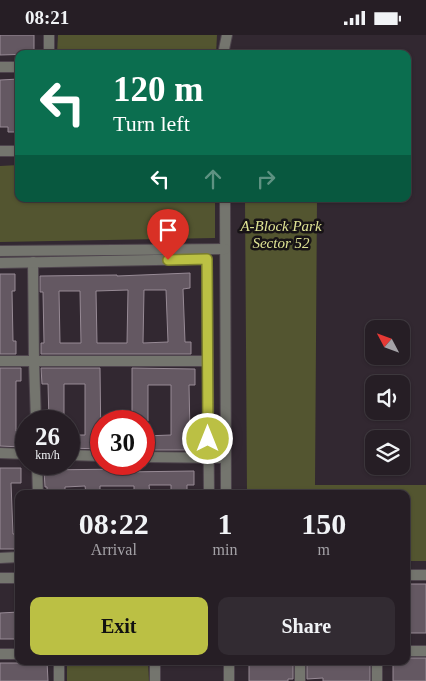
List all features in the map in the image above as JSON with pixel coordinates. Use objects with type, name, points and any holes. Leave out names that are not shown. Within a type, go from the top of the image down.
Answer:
[{"type":"street","points":[[49,35],[49,50]]},
{"type":"street","points":[[225,50],[227,35]]},
{"type":"street","points":[[0,67],[15,67]]},
{"type":"street","points":[[0,151],[15,151]]},
{"type":"street","points":[[225,202],[226,490]]},
{"type":"street","points":[[0,251],[225,249]]},
{"type":"street","points":[[0,263],[207,259],[209,490]]},
{"type":"street","points":[[33,262],[36,410]]},
{"type":"street","points":[[0,361],[208,361]]},
{"type":"street","points":[[0,453],[15,454]]},
{"type":"street","points":[[155,457],[225,458]]},
{"type":"street","points":[[37,475],[38,490]]},
{"type":"street","points":[[0,557],[15,557]]},
{"type":"street","points":[[410,575],[426,575]]},
{"type":"street","points":[[0,578],[15,578]]},
{"type":"street","points":[[410,651],[426,651]]},
{"type":"street","points":[[0,654],[15,654]]},
{"type":"street","points":[[59,665],[59,681]]},
{"type":"street","points":[[155,665],[155,681]]},
{"type":"street","points":[[229,665],[229,681]]},
{"type":"street","points":[[300,665],[300,681]]},
{"type":"street","points":[[377,665],[377,681]]},
{"type":"green space","points":[[58,35],[217,35],[216,50],[57,50]]},
{"type":"green space","points":[[15,165],[15,202],[215,202],[215,238],[0,242],[0,166]]},
{"type":"green space","name":"A-Block Park Sector 52","points":[[245,202],[317,202],[315,485],[426,485],[426,561],[410,561],[410,490],[247,490]]},
{"type":"green space","points":[[67,665],[148,665],[149,681],[67,681]]},
{"type":"building","points":[[0,35],[34,35],[34,50],[15,50],[15,55],[0,55]]},
{"type":"building","points":[[15,79],[15,132],[8,132],[8,127],[0,127],[0,80]]},
{"type":"building","points":[[190,273],[190,288],[183,289],[185,342],[191,342],[191,354],[41,354],[41,343],[44,343],[43,292],[40,292],[40,276],[117,276]],"holes":[[[128,290],[127,343],[97,343],[96,291]],[[144,290],[166,290],[168,342],[143,343]],[[59,291],[80,291],[81,343],[60,343]]]},
{"type":"building","points":[[0,274],[15,274],[15,291],[12,291],[13,341],[16,341],[16,354],[0,354]]},
{"type":"building","points":[[0,368],[21,368],[21,381],[16,381],[15,447],[0,446]]},
{"type":"building","points":[[41,368],[100,368],[101,410],[90,410],[90,449],[80,448],[80,435],[85,435],[85,384],[64,384],[64,410],[49,410],[48,384],[42,384]]},
{"type":"building","points":[[132,368],[195,369],[195,385],[189,385],[190,435],[195,435],[195,450],[155,450],[155,436],[171,435],[171,385],[148,385],[148,410],[132,410]]},
{"type":"building","points":[[0,468],[15,468],[15,475],[21,475],[21,483],[11,483],[15,549],[0,549]]},
{"type":"building","points":[[90,469],[90,475],[155,475],[155,472],[194,471],[194,485],[187,485],[187,490],[171,490],[171,485],[149,485],[150,490],[134,490],[134,486],[100,486],[100,490],[86,490],[85,486],[65,487],[65,490],[47,490],[47,487],[45,487],[44,475],[80,475],[80,470]]},
{"type":"building","points":[[410,584],[426,584],[426,633],[410,633]]},
{"type":"building","points":[[15,612],[15,639],[0,639],[0,613]]},
{"type":"building","points":[[410,658],[426,658],[426,681],[393,681],[393,665],[410,665]]},
{"type":"building","points":[[0,663],[47,665],[48,681],[0,681]]},
{"type":"building","points":[[249,665],[293,665],[293,679],[288,679],[288,681],[249,681]]},
{"type":"building","points":[[307,665],[370,665],[370,681],[323,681],[323,678],[307,679]]},
{"type":"route","points":[[168,260],[207,259],[208,439]]}]
